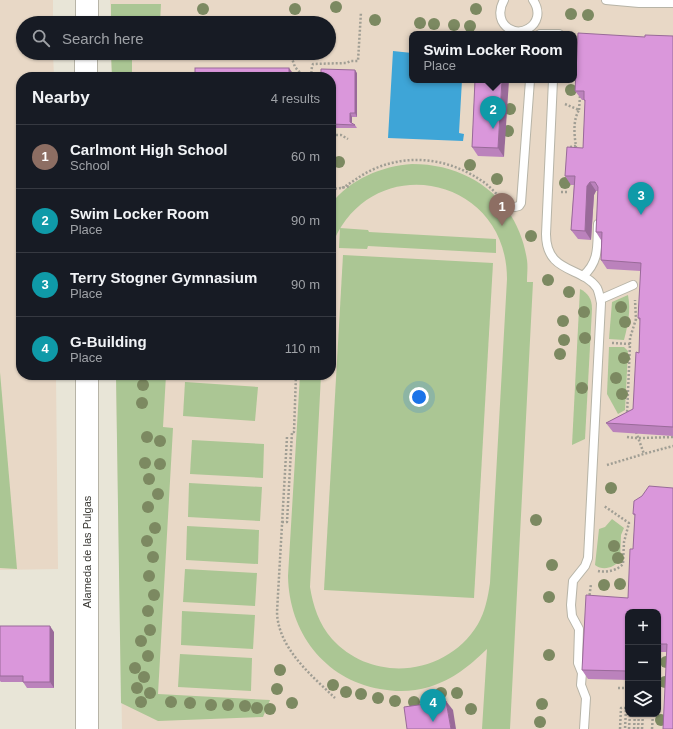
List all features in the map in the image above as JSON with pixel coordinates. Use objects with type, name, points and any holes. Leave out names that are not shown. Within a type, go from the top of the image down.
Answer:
[{"type":"main road","points":[[87,0],[87,16]]},
{"type":"main road","points":[[86,60],[86,72]]},
{"type":"main road","name":"Alameda de las Pulgas","points":[[87,380],[87,729]]},
{"type":"lane","points":[[504,0],[500,13],[504,25],[515,31],[529,30],[536,22],[538,10],[533,0]]},
{"type":"lane","points":[[606,0],[639,3],[673,3]]},
{"type":"lane","points":[[515,207],[519,206],[521,203],[530,83]]},
{"type":"lane","points":[[553,83],[546,241],[552,255],[558,263],[583,276],[597,288],[601,309],[589,552],[586,565],[574,581],[571,605],[572,616],[578,629],[578,663],[582,673],[581,685],[586,698],[584,729]]},
{"type":"lane","points":[[583,276],[596,259],[598,218]]},
{"type":"lane","points":[[600,299],[633,285]]},
{"type":"path","points":[[311,72],[313,64],[347,63],[351,61],[358,61],[361,12]]},
{"type":"path","points":[[292,60],[295,67],[300,72]]},
{"type":"path","points":[[568,148],[576,146],[575,119],[579,110],[580,95]]},
{"type":"path","points":[[566,104],[579,110]]},
{"type":"path","points":[[336,134],[341,135],[348,139]]},
{"type":"path","points":[[342,188],[366,173],[386,164],[403,161],[427,160],[445,163],[466,171],[483,182],[507,203],[515,207]]},
{"type":"path","points":[[336,189],[350,186]]},
{"type":"path","points":[[564,192],[569,192]]},
{"type":"path","points":[[629,418],[627,416],[630,338],[635,325],[636,315],[633,285]]},
{"type":"path","points":[[600,342],[630,344]]},
{"type":"path","points":[[282,522],[287,522],[292,432],[294,432],[296,380]]},
{"type":"path","points":[[633,426],[644,454]]},
{"type":"path","points":[[287,437],[277,612],[279,626],[298,660],[335,698]]},
{"type":"path","points":[[627,437],[673,437]]},
{"type":"path","points":[[593,470],[673,446]]},
{"type":"path","points":[[586,565],[597,573],[619,567],[623,564],[624,542],[629,522],[592,498]]},
{"type":"path","points":[[593,580],[590,586],[588,602],[589,596],[594,596]]},
{"type":"path","points":[[618,688],[625,688]]},
{"type":"path","points":[[620,729],[621,708],[626,708],[625,729]]},
{"type":"path","points":[[630,717],[630,729]]},
{"type":"path","points":[[634,729],[635,717]]},
{"type":"path","points":[[638,729],[639,717]]},
{"type":"path","points":[[642,729],[643,717]]},
{"type":"path","points":[[652,729],[654,717]]},
{"type":"shaded area","points":[[0,0],[53,0],[53,16],[16,16],[16,60],[53,60],[54,72],[16,72],[16,380],[56,380],[58,569],[0,570]]},
{"type":"shaded area","points":[[110,0],[673,0],[673,729],[122,729],[116,380],[336,380],[336,72],[112,72],[111,60],[336,60],[336,16],[111,16]]},
{"type":"green space","points":[[111,4],[161,4],[160,16],[111,16]]},
{"type":"green space","points":[[111,60],[132,60],[132,72],[112,72]]},
{"type":"green space","points":[[412,164],[434,166],[454,171],[472,179],[489,190],[514,220],[522,239],[527,260],[527,282],[533,282],[510,729],[482,729],[487,649],[460,672],[438,684],[423,689],[411,691],[392,691],[360,684],[342,675],[327,664],[313,650],[303,634],[295,616],[290,597],[288,576],[300,380],[321,380],[310,587],[317,614],[327,633],[349,653],[368,663],[388,668],[409,668],[429,663],[448,655],[465,641],[478,624],[486,604],[490,583],[507,279],[501,243],[485,215],[461,196],[432,186],[403,186],[374,196],[349,216],[336,239],[336,198],[347,187],[367,175],[401,165]]},
{"type":"green space","points":[[340,228],[368,230],[369,232],[496,239],[496,253],[368,246],[367,249],[339,248]]},
{"type":"green space","points":[[343,255],[493,263],[474,598],[324,590]]},
{"type":"green space","points":[[580,289],[589,297],[592,309],[585,439],[572,445]]},
{"type":"green space","points":[[628,295],[629,318],[624,340],[609,339],[612,302]]},
{"type":"green space","points":[[609,347],[624,347],[628,351],[625,410],[618,414],[607,394]]},
{"type":"green space","points":[[0,372],[17,569],[0,568]]},
{"type":"green space","points":[[116,380],[166,380],[163,427],[173,428],[158,694],[270,700],[263,717],[158,721],[121,703]]},
{"type":"green space","points":[[185,382],[258,387],[255,421],[183,416]]},
{"type":"green space","points":[[192,440],[264,444],[263,478],[190,474]]},
{"type":"green space","points":[[189,483],[262,487],[260,521],[188,517]]},
{"type":"green space","points":[[612,519],[624,528],[621,535],[620,560],[612,567],[601,568],[595,565],[599,529],[605,527]]},
{"type":"green space","points":[[187,526],[259,530],[258,564],[186,560]]},
{"type":"green space","points":[[185,569],[257,573],[255,606],[183,602]]},
{"type":"green space","points":[[182,611],[255,615],[253,649],[181,645]]},
{"type":"green space","points":[[180,654],[252,658],[251,691],[178,687]]},
{"type":"water","points":[[393,51],[409,53],[409,83],[462,83],[459,133],[464,134],[463,141],[388,138]]},
{"type":"building","points":[[578,33],[645,37],[645,35],[673,36],[673,427],[606,423],[633,409],[636,352],[639,353],[640,318],[638,318],[641,263],[601,260],[602,232],[596,232],[598,187],[595,182],[590,182],[587,186],[585,231],[571,230],[575,176],[565,176],[567,147],[583,148],[585,100],[584,91],[575,91],[575,83],[577,83]]},
{"type":"building","points":[[195,68],[289,68],[289,72],[195,72]]},
{"type":"building","points":[[321,69],[355,70],[355,113],[350,113],[350,122],[355,125],[336,124],[336,72],[321,72]]},
{"type":"building","points":[[475,83],[502,83],[498,148],[472,147]]},
{"type":"building","points":[[649,486],[673,488],[673,729],[663,729],[667,644],[661,644],[661,609],[625,609],[625,671],[582,670],[586,595],[628,598],[630,549],[633,549],[635,514],[633,514],[634,501],[642,496]]},
{"type":"building","points":[[0,626],[50,626],[50,682],[23,682],[23,676],[0,676]]},
{"type":"building","points":[[446,701],[451,729],[407,729],[404,707]]},
{"type":"place","name":"Swim Locker Room","points":[[493,129]]},
{"type":"place","name":"Terry Stogner Gymnasium","points":[[641,215]]},
{"type":"place","name":"Carlmont High School","points":[[502,226]]},
{"type":"place","name":"G-Building","points":[[433,722]]}]
